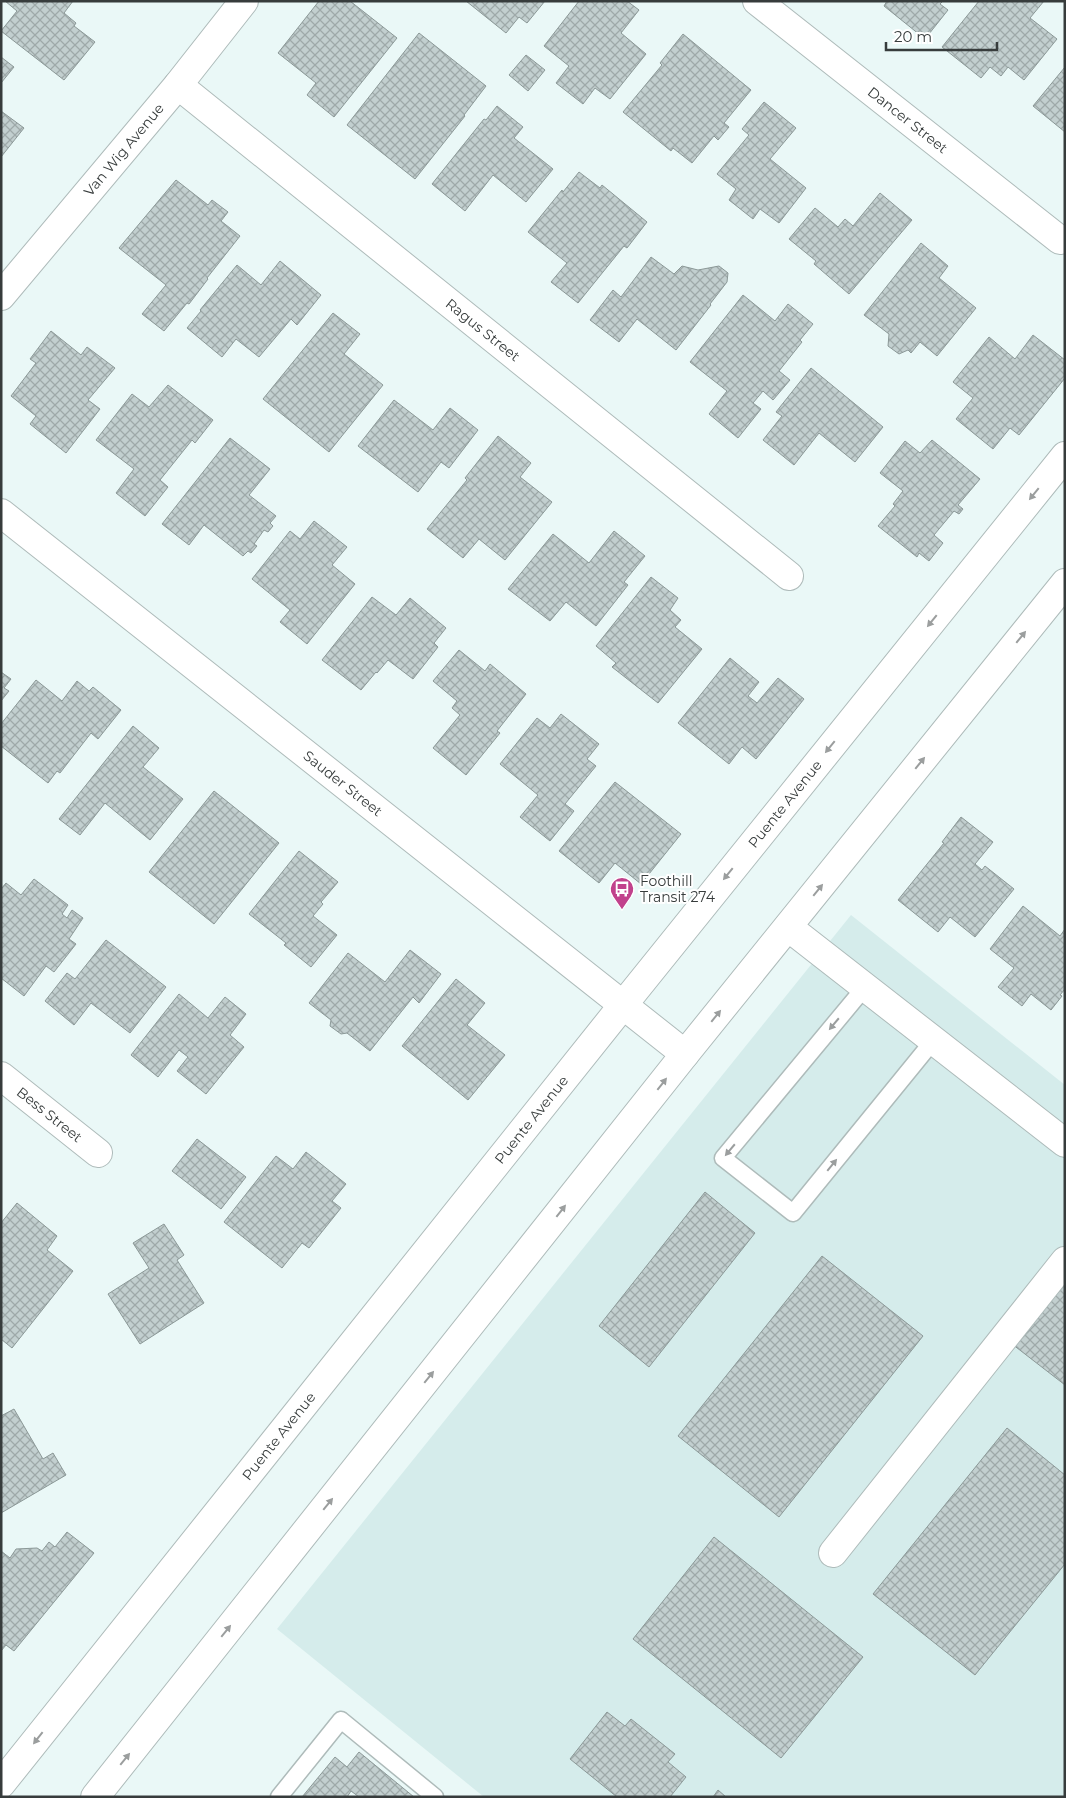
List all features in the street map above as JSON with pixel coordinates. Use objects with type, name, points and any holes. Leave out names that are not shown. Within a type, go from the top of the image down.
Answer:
[{"type":"street","name":"Van Wig Avenue","points":[[1,296],[178,85],[244,1]]},
{"type":"street","name":"Dancer Street","points":[[757,1],[1060,240]]},
{"type":"street","name":"Ragus Street","points":[[178,85],[789,576]]},
{"type":"street","name":"Puente Avenue","points":[[1,1784],[623,1005],[1065,456]]},
{"type":"street","name":"Sauder Street","points":[[1,513],[685,1054]]},
{"type":"street","points":[[95,1797],[685,1054],[1065,583]]},
{"type":"street","points":[[788,927],[1065,1143]]},
{"type":"street","name":"Bess Street","points":[[1,1076],[98,1153]]},
{"type":"street","points":[[833,1553],[1065,1260]]},
{"type":"lane","points":[[865,987],[723,1158],[793,1213],[933,1041]]},
{"type":"lane","points":[[279,1797],[341,1720],[435,1797]]},
{"type":"shaded area","points":[[851,915],[1065,1085],[1065,1797],[484,1797],[277,1629]]},
{"type":"building","points":[[5,1],[73,1],[64,13],[76,23],[74,26],[95,42],[64,80],[1,31],[17,11]]},
{"type":"building","points":[[319,1],[350,1],[397,38],[334,117],[307,95],[316,83],[278,53]]},
{"type":"building","points":[[466,1],[545,1],[527,23],[519,17],[506,33]]},
{"type":"building","points":[[579,1],[627,1],[639,10],[621,33],[646,54],[610,99],[595,88],[583,104],[556,83],[569,66],[544,46]]},
{"type":"building","points":[[887,1],[943,1],[940,4],[948,10],[925,39],[884,6]]},
{"type":"building","points":[[979,1],[1044,1],[1030,18],[1057,39],[1024,80],[1008,67],[1001,76],[990,67],[981,78],[942,47]]},
{"type":"building","points":[[419,33],[486,86],[465,116],[415,179],[347,125]]},
{"type":"building","points":[[683,34],[751,90],[724,123],[729,127],[718,140],[714,136],[692,163],[673,148],[671,151],[623,112],[662,65],[660,63]]},
{"type":"building","points":[[526,55],[545,70],[528,91],[509,75]]},
{"type":"building","points":[[1,57],[14,67],[1,83]]},
{"type":"building","points":[[1065,67],[1065,132],[1033,106]]},
{"type":"building","points":[[764,102],[796,128],[770,159],[806,188],[779,223],[760,209],[753,219],[729,200],[736,189],[717,174],[749,135],[742,129]]},
{"type":"building","points":[[497,106],[523,127],[514,138],[553,169],[526,202],[493,175],[465,211],[432,184],[484,119],[486,120]]},
{"type":"building","points":[[1,111],[24,128],[1,157]]},
{"type":"building","points":[[579,172],[600,188],[602,185],[647,222],[627,248],[624,246],[578,303],[551,282],[567,263],[528,232]]},
{"type":"building","points":[[176,180],[208,205],[212,200],[228,212],[221,221],[240,236],[189,304],[187,303],[164,331],[142,314],[166,285],[119,248]]},
{"type":"building","points":[[880,193],[912,220],[849,294],[814,264],[816,261],[789,239],[815,208],[838,227],[845,219],[853,226]]},
{"type":"building","points":[[921,243],[948,266],[939,278],[976,308],[937,356],[920,342],[911,353],[908,350],[899,354],[888,346],[889,334],[864,315]]},
{"type":"building","points":[[651,257],[674,274],[682,266],[698,270],[719,266],[728,273],[727,282],[676,350],[637,319],[619,342],[590,320],[613,290],[621,297]]},
{"type":"building","points":[[280,261],[321,295],[297,325],[291,319],[259,357],[236,339],[222,357],[187,328],[237,265],[261,285]]},
{"type":"building","points":[[743,295],[775,321],[788,304],[813,324],[800,340],[802,342],[779,371],[790,380],[773,400],[763,391],[753,403],[761,409],[738,438],[709,414],[727,391],[690,362]]},
{"type":"building","points":[[333,313],[360,334],[344,354],[383,385],[329,452],[263,399]]},
{"type":"building","points":[[51,331],[81,355],[87,347],[115,368],[88,400],[100,409],[66,453],[30,424],[36,416],[11,396],[36,363],[30,359]]},
{"type":"building","points":[[1033,335],[1065,360],[1065,378],[1019,435],[1010,428],[993,449],[956,419],[973,398],[953,382],[989,337],[1015,359]]},
{"type":"building","points":[[811,368],[883,427],[855,462],[819,433],[794,465],[763,440],[782,416],[776,412]]},
{"type":"building","points":[[168,385],[213,420],[195,443],[192,440],[160,480],[168,487],[145,516],[116,493],[134,469],[96,440],[132,394],[149,407]]},
{"type":"building","points":[[394,400],[433,430],[450,408],[478,430],[449,468],[441,462],[418,492],[358,446]]},
{"type":"building","points":[[498,436],[531,463],[520,477],[552,502],[505,560],[479,539],[463,558],[427,529],[467,480],[465,478]]},
{"type":"building","points":[[230,438],[270,469],[249,495],[276,516],[270,523],[273,526],[268,532],[264,530],[254,544],[257,546],[251,553],[248,551],[243,556],[204,525],[189,545],[162,524]]},
{"type":"building","points":[[932,440],[980,479],[958,505],[963,509],[959,514],[954,511],[934,535],[943,543],[929,561],[919,553],[917,557],[878,526],[895,506],[893,504],[903,491],[880,473],[905,441],[920,453]]},
{"type":"building","points":[[314,521],[347,547],[332,565],[355,584],[307,644],[280,622],[290,610],[252,579],[290,531],[300,539]]},
{"type":"building","points":[[614,531],[645,556],[624,582],[628,585],[596,626],[566,602],[550,621],[508,589],[553,534],[589,563]]},
{"type":"building","points":[[651,577],[678,598],[670,610],[681,620],[675,627],[702,649],[658,703],[612,667],[616,663],[596,646]]},
{"type":"building","points":[[372,597],[396,615],[410,598],[446,628],[434,643],[438,647],[413,679],[388,660],[361,690],[322,660]]},
{"type":"building","points":[[459,650],[485,671],[490,664],[526,694],[497,731],[500,733],[466,775],[433,748],[460,715],[452,708],[457,701],[433,681]]},
{"type":"building","points":[[730,658],[759,682],[748,696],[757,703],[778,678],[804,699],[756,759],[742,747],[729,764],[678,723]]},
{"type":"building","points":[[1,672],[11,679],[4,688],[9,691],[1,701]]},
{"type":"building","points":[[36,680],[62,701],[77,681],[89,691],[93,687],[121,710],[98,739],[91,733],[60,773],[57,771],[48,783],[1,746],[1,724]]},
{"type":"building","points":[[561,714],[599,744],[587,759],[596,766],[565,804],[574,811],[550,841],[520,817],[538,795],[500,764],[537,718],[550,728]]},
{"type":"building","points":[[133,726],[159,748],[143,767],[183,799],[150,840],[105,803],[80,835],[59,819]]},
{"type":"building","points":[[615,782],[681,834],[641,884],[615,863],[599,883],[559,851]]},
{"type":"building","points":[[214,791],[279,843],[214,924],[149,872]]},
{"type":"building","points":[[961,817],[993,842],[975,864],[982,870],[985,866],[1014,889],[975,937],[950,917],[938,932],[898,900],[944,843],[942,842]]},
{"type":"building","points":[[299,851],[338,882],[321,902],[323,904],[313,916],[337,935],[311,967],[284,945],[286,943],[249,914]]},
{"type":"building","points":[[34,879],[68,905],[62,914],[67,918],[72,910],[83,918],[69,939],[76,944],[54,972],[46,966],[24,996],[1,978],[1,889],[6,883],[21,895]]},
{"type":"building","points":[[1023,906],[1060,936],[1065,929],[1065,989],[1051,1010],[1031,994],[1022,1006],[998,987],[1014,968],[990,949]]},
{"type":"building","points":[[106,940],[166,987],[130,1033],[91,1003],[74,1025],[45,1001],[67,973],[75,979]]},
{"type":"building","points":[[410,950],[441,974],[419,1003],[413,997],[370,1051],[347,1033],[341,1034],[330,1026],[331,1020],[309,1003],[348,953],[385,982]]},
{"type":"building","points":[[456,979],[485,1003],[467,1025],[505,1055],[468,1100],[402,1046]]},
{"type":"building","points":[[179,994],[208,1018],[225,997],[246,1014],[230,1035],[244,1047],[206,1094],[177,1071],[188,1057],[179,1050],[158,1077],[131,1055]]},
{"type":"building","points":[[197,1139],[246,1177],[221,1209],[172,1171]]},
{"type":"building","points":[[306,1152],[346,1184],[332,1201],[341,1208],[309,1248],[302,1243],[282,1268],[224,1222],[276,1156],[293,1169]]},
{"type":"building","points":[[705,1192],[755,1233],[649,1367],[599,1326]]},
{"type":"building","points":[[17,1203],[57,1236],[47,1250],[73,1271],[12,1348],[1,1339],[1,1223]]},
{"type":"building","points":[[164,1224],[184,1255],[177,1260],[204,1303],[140,1344],[108,1294],[149,1268],[133,1243]]},
{"type":"building","points":[[822,1256],[923,1336],[779,1517],[678,1436]]},
{"type":"building","points":[[1065,1278],[1065,1385],[1012,1344]]},
{"type":"building","points":[[14,1409],[43,1459],[53,1453],[66,1475],[1,1513],[1,1416]]},
{"type":"building","points":[[1007,1428],[1065,1475],[1065,1564],[975,1675],[873,1594]]},
{"type":"building","points":[[67,1532],[94,1553],[14,1651],[6,1645],[1,1651],[1,1551],[10,1558],[16,1549],[37,1548],[42,1551],[49,1542],[55,1547]]},
{"type":"building","points":[[714,1537],[863,1657],[781,1758],[633,1639]]},
{"type":"building","points":[[607,1712],[625,1726],[631,1719],[675,1754],[668,1762],[686,1777],[670,1797],[617,1797],[570,1759]]},
{"type":"building","points":[[359,1752],[414,1797],[359,1797],[351,1791],[347,1797],[302,1797],[335,1757],[347,1767]]},
{"type":"building","points":[[718,1790],[726,1797],[713,1797]]},
{"type":"place","name":"Foothill Transit 274","points":[[622,910]]}]
